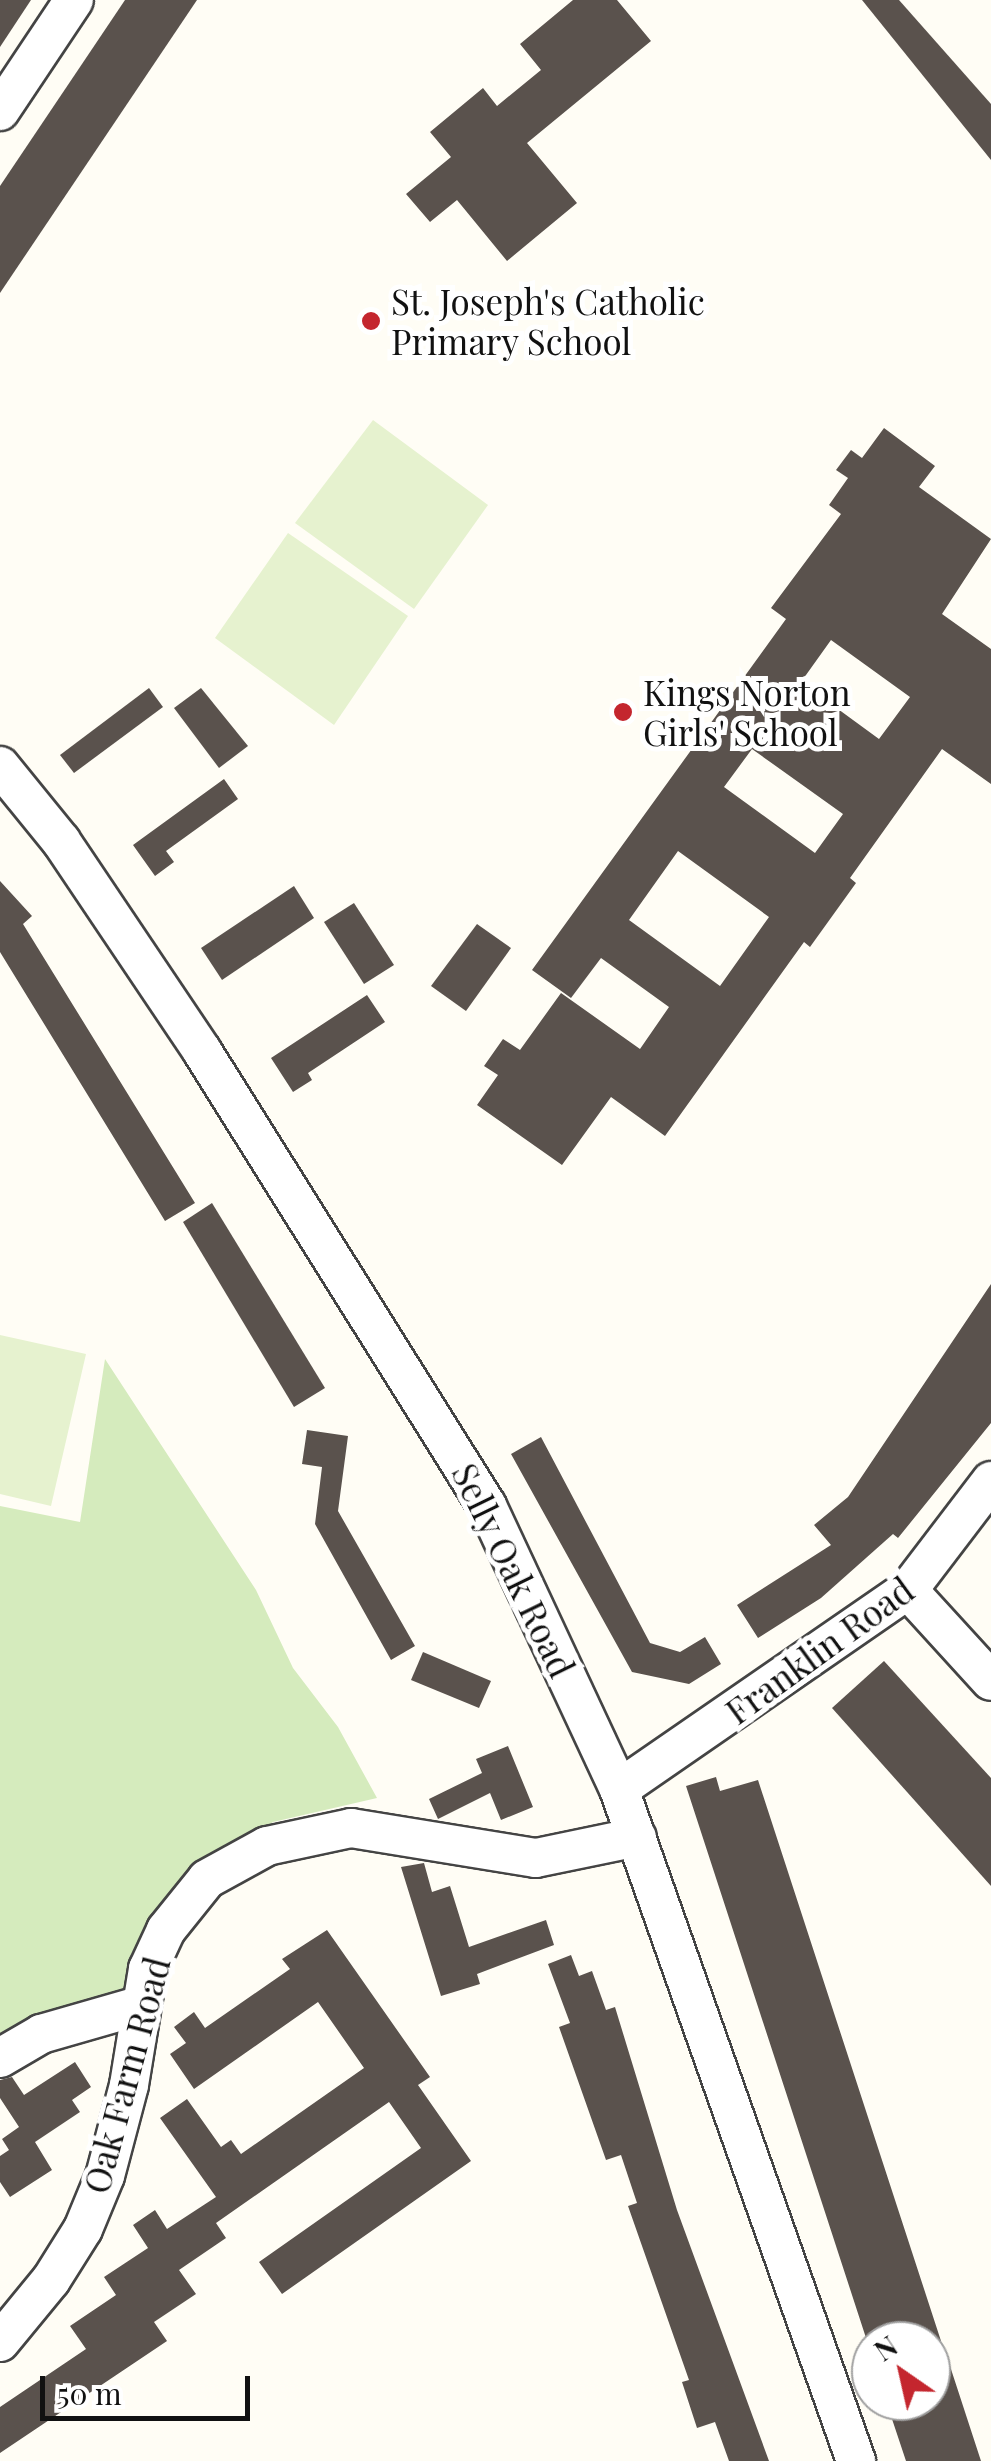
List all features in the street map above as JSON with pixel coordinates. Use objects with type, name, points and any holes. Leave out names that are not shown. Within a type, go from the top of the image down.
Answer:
[{"type":"street","points":[[0,111],[74,0]]},
{"type":"street","name":"Selly Oak Road","points":[[0,766],[61,841],[191,1035],[457,1452],[619,1790],[856,2461]]},
{"type":"street","name":"Franklin Road","points":[[619,1790],[908,1590],[991,1481]]},
{"type":"street","points":[[908,1590],[991,1681]]},
{"type":"street","name":"Oak Farm Road","points":[[0,2342],[51,2280],[105,2176],[148,1969],[166,1930],[208,1880],[267,1846],[351,1828],[536,1858],[636,1837]]},
{"type":"street","points":[[0,2058],[41,2034],[142,2004]]},
{"type":"green space","points":[[373,420],[488,505],[414,609],[295,523]]},
{"type":"green space","points":[[288,533],[408,616],[334,725],[215,638]]},
{"type":"green space","points":[[0,1335],[86,1354],[51,1506],[0,1494]]},
{"type":"green space","points":[[105,1359],[256,1590],[293,1668],[338,1727],[377,1798],[273,1822],[195,1876],[121,2000],[0,2044],[0,1506],[80,1522]]},
{"type":"building","points":[[0,0],[31,0],[0,47]]},
{"type":"building","points":[[125,0],[197,0],[0,293],[0,186]]},
{"type":"building","points":[[573,0],[617,0],[651,41],[527,143],[577,203],[507,261],[457,200],[430,222],[406,194],[451,157],[430,132],[483,88],[497,106],[541,70],[520,44]]},
{"type":"building","points":[[862,0],[899,0],[991,104],[991,160]]},
{"type":"building","points":[[884,428],[935,466],[919,487],[991,539],[942,614],[991,649],[991,784],[942,749],[850,878],[856,883],[810,947],[804,942],[665,1136],[611,1097],[562,1165],[477,1105],[498,1075],[484,1066],[503,1039],[520,1050],[561,993],[640,1049],[669,1007],[601,958],[571,998],[532,970],[786,619],[771,608],[841,514],[829,505],[848,478],[836,470],[851,450],[862,458]],"holes":[[[831,640],[910,697],[879,739],[801,682]],[[752,749],[843,814],[815,853],[724,787]],[[678,851],[769,917],[720,986],[629,920]]]},
{"type":"building","points":[[149,688],[163,707],[74,773],[60,755]]},
{"type":"building","points":[[201,688],[248,746],[219,768],[174,708]]},
{"type":"building","points":[[224,779],[238,799],[166,851],[174,862],[155,876],[133,845]]},
{"type":"building","points":[[0,881],[32,916],[23,924],[195,1203],[165,1221],[0,952]]},
{"type":"building","points":[[294,886],[314,918],[222,980],[201,948]]},
{"type":"building","points":[[354,903],[394,965],[364,984],[324,922]]},
{"type":"building","points":[[477,924],[511,948],[466,1011],[431,986]]},
{"type":"building","points":[[367,995],[385,1022],[308,1073],[312,1080],[293,1092],[271,1058]]},
{"type":"building","points":[[212,1203],[325,1388],[294,1407],[183,1222]]},
{"type":"building","points":[[991,1284],[991,1423],[898,1538],[893,1534],[821,1598],[758,1638],[737,1605],[831,1545],[814,1525],[848,1497]]},
{"type":"building","points":[[307,1430],[348,1436],[338,1511],[415,1646],[391,1660],[315,1524],[322,1467],[302,1464]]},
{"type":"building","points":[[541,1437],[650,1643],[680,1652],[705,1637],[721,1664],[689,1684],[632,1672],[511,1454]]},
{"type":"building","points":[[423,1652],[491,1681],[479,1708],[411,1680]]},
{"type":"building","points":[[884,1661],[991,1778],[991,1886],[832,1708]]},
{"type":"building","points":[[508,1746],[533,1807],[501,1820],[490,1793],[438,1819],[429,1799],[482,1773],[476,1759]]},
{"type":"building","points":[[716,1777],[720,1791],[758,1780],[934,2321],[860,2321],[686,1786]]},
{"type":"building","points":[[424,1863],[432,1892],[450,1886],[469,1947],[546,1920],[554,1945],[477,1974],[480,1984],[441,1996],[401,1867]]},
{"type":"building","points":[[327,1930],[430,2077],[418,2085],[471,2161],[282,2294],[259,2262],[421,2148],[389,2102],[216,2223],[226,2238],[179,2270],[196,2294],[154,2322],[167,2341],[0,2453],[0,2407],[86,2349],[70,2326],[116,2295],[104,2277],[148,2248],[133,2225],[155,2210],[167,2229],[216,2197],[160,2118],[187,2099],[221,2147],[231,2140],[241,2154],[364,2068],[318,2002],[194,2089],[170,2054],[186,2043],[174,2027],[194,2012],[205,2028],[290,1969],[282,1959]]},
{"type":"building","points":[[571,1955],[579,1976],[592,1971],[606,2010],[615,2007],[677,2210],[769,2461],[729,2461],[715,2422],[697,2428],[682,2382],[689,2380],[628,2206],[637,2203],[621,2155],[606,2160],[559,2027],[570,2023],[548,1964]]},
{"type":"building","points":[[75,2062],[91,2087],[72,2100],[80,2112],[35,2142],[52,2170],[10,2197],[0,2182],[0,2156],[9,2150],[2,2139],[19,2127],[0,2098],[0,2080],[12,2077],[24,2095]]},
{"type":"building","points":[[951,2369],[981,2461],[906,2461],[893,2421],[951,2421]]},
{"type":"place","name":"St. Joseph's Catholic Primary School","points":[[371,321]]},
{"type":"place","name":"Kings Norton Girls' School","points":[[623,712]]}]
